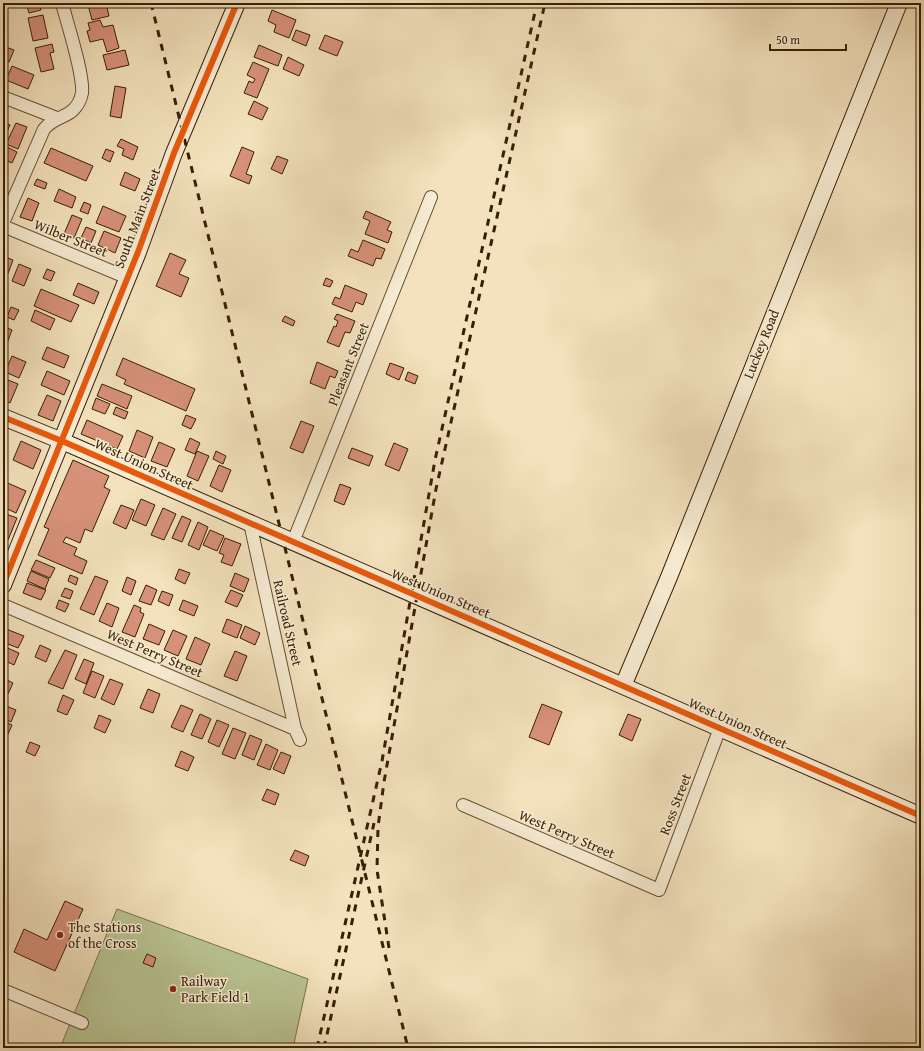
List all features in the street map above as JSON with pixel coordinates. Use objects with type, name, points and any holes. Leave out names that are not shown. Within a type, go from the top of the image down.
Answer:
[{"type":"street","points":[[3,223],[44,129],[51,121],[74,110],[82,93],[79,70],[62,3]]},
{"type":"street","name":"South Main Street","points":[[3,585],[128,278],[174,153],[237,3]]},
{"type":"street","name":"Luckey Road","points":[[623,686],[672,569],[899,3]]},
{"type":"street","points":[[3,97],[57,118]]},
{"type":"street","name":"Pleasant Street","points":[[293,542],[431,197]]},
{"type":"street","name":"Wilber Street","points":[[3,226],[128,278]]},
{"type":"street","name":"West Union Street","points":[[3,417],[62,441],[921,816]]},
{"type":"street","name":"Railroad Street","points":[[250,524],[294,729],[300,740]]},
{"type":"street","name":"West Perry Street","points":[[3,605],[294,729]]},
{"type":"street","name":"Ross Street","points":[[658,890],[720,728]]},
{"type":"street","name":"West Perry Street","points":[[463,805],[658,890]]},
{"type":"street","points":[[3,990],[82,1023]]},
{"type":"green space","points":[[117,909],[308,979],[293,1048],[60,1048]]},
{"type":"building","points":[[26,3],[39,3],[41,10],[29,13]]},
{"type":"building","points":[[83,3],[106,3],[109,16],[92,20],[88,5],[84,6]]},
{"type":"building","points":[[272,10],[296,20],[289,38],[274,32],[276,25],[268,21]]},
{"type":"building","points":[[43,15],[48,38],[33,41],[28,18]]},
{"type":"building","points":[[100,20],[103,27],[113,25],[119,48],[107,52],[103,39],[90,42],[87,31],[90,30],[88,23]]},
{"type":"building","points":[[296,30],[310,35],[306,46],[292,40]]},
{"type":"building","points":[[325,35],[343,42],[337,56],[319,49]]},
{"type":"building","points":[[52,44],[54,52],[50,53],[54,69],[41,72],[35,48]]},
{"type":"building","points":[[259,45],[282,55],[278,66],[254,57]]},
{"type":"building","points":[[3,46],[14,50],[9,62],[3,60]]},
{"type":"building","points":[[125,50],[129,65],[107,70],[103,55]]},
{"type":"building","points":[[288,57],[304,65],[299,76],[283,69]]},
{"type":"building","points":[[253,62],[269,69],[257,98],[244,93],[249,81],[253,83],[255,79],[247,75]]},
{"type":"building","points":[[12,66],[34,75],[28,89],[6,80]]},
{"type":"building","points":[[115,86],[126,88],[121,118],[110,116]]},
{"type":"building","points":[[254,101],[268,108],[262,120],[248,114]]},
{"type":"building","points":[[3,122],[10,125],[3,140]]},
{"type":"building","points":[[16,123],[27,127],[18,149],[6,144]]},
{"type":"building","points":[[121,139],[138,147],[133,160],[122,155],[124,149],[117,146]]},
{"type":"building","points":[[7,147],[17,152],[12,163],[3,159]]},
{"type":"building","points":[[242,147],[254,152],[246,174],[252,176],[249,184],[230,176]]},
{"type":"building","points":[[51,148],[93,166],[86,181],[44,163]]},
{"type":"building","points":[[106,149],[114,152],[110,162],[102,158]]},
{"type":"building","points":[[277,156],[288,160],[282,174],[271,169]]},
{"type":"building","points":[[125,172],[140,179],[135,191],[120,185]]},
{"type":"building","points":[[37,179],[47,183],[45,189],[34,185]]},
{"type":"building","points":[[59,189],[76,197],[72,208],[54,201]]},
{"type":"building","points":[[28,198],[39,203],[32,221],[20,217]]},
{"type":"building","points":[[84,202],[91,205],[88,214],[80,211]]},
{"type":"building","points":[[103,206],[126,216],[119,232],[96,223]]},
{"type":"building","points":[[366,211],[391,222],[387,230],[392,232],[388,243],[365,234],[370,221],[363,218]]},
{"type":"building","points":[[72,215],[82,219],[74,238],[64,234]]},
{"type":"building","points":[[86,227],[96,231],[91,243],[81,238]]},
{"type":"building","points":[[104,231],[121,238],[115,253],[98,245]]},
{"type":"building","points":[[363,240],[385,249],[381,259],[376,258],[373,266],[348,256],[351,249],[358,252]]},
{"type":"building","points":[[170,253],[186,260],[179,274],[189,278],[181,297],[156,286]]},
{"type":"building","points":[[3,256],[13,260],[7,276],[3,274]]},
{"type":"building","points":[[19,264],[31,269],[24,286],[12,281]]},
{"type":"building","points":[[47,269],[55,272],[51,281],[43,278]]},
{"type":"building","points":[[326,278],[333,281],[330,287],[323,285]]},
{"type":"building","points":[[78,283],[99,292],[94,304],[73,295]]},
{"type":"building","points":[[345,285],[367,294],[363,305],[356,302],[352,312],[332,304],[335,297],[340,299]]},
{"type":"building","points":[[41,289],[79,305],[71,322],[34,306]]},
{"type":"building","points":[[11,307],[19,310],[14,320],[7,317]]},
{"type":"building","points":[[35,310],[55,319],[50,330],[31,321]]},
{"type":"building","points":[[337,314],[355,321],[350,333],[345,332],[339,347],[327,342],[334,326],[336,327],[338,321],[334,319]]},
{"type":"building","points":[[285,316],[295,321],[293,326],[282,321]]},
{"type":"building","points":[[3,326],[12,330],[6,346],[3,344]]},
{"type":"building","points":[[47,347],[69,356],[64,368],[42,359]]},
{"type":"building","points":[[12,356],[26,362],[19,378],[5,372]]},
{"type":"building","points":[[123,358],[195,389],[186,411],[124,384],[126,380],[116,375]]},
{"type":"building","points":[[317,362],[338,371],[335,378],[330,376],[325,389],[310,383]]},
{"type":"building","points":[[390,363],[404,368],[399,380],[386,374]]},
{"type":"building","points":[[47,371],[70,381],[64,395],[41,385]]},
{"type":"building","points":[[408,372],[418,376],[415,384],[405,380]]},
{"type":"building","points":[[3,378],[18,384],[10,403],[3,400]]},
{"type":"building","points":[[102,384],[132,396],[127,409],[97,396]]},
{"type":"building","points":[[47,395],[61,401],[53,421],[38,415]]},
{"type":"building","points":[[96,398],[110,404],[105,414],[92,409]]},
{"type":"building","points":[[116,407],[128,412],[125,419],[113,414]]},
{"type":"building","points":[[186,415],[196,419],[191,429],[182,425]]},
{"type":"building","points":[[87,420],[123,436],[117,449],[81,434]]},
{"type":"building","points":[[301,421],[314,426],[303,453],[290,448]]},
{"type":"building","points":[[137,430],[153,437],[145,458],[129,451]]},
{"type":"building","points":[[190,438],[200,443],[195,454],[185,450]]},
{"type":"building","points":[[21,441],[41,450],[33,469],[13,460]]},
{"type":"building","points":[[159,442],[175,449],[167,467],[151,461]]},
{"type":"building","points":[[394,443],[408,449],[399,471],[385,465]]},
{"type":"building","points":[[352,448],[373,456],[369,466],[348,458]]},
{"type":"building","points":[[197,451],[209,456],[198,481],[187,476]]},
{"type":"building","points":[[216,451],[226,456],[223,464],[213,459]]},
{"type":"building","points":[[73,460],[109,476],[104,487],[110,490],[92,532],[85,529],[80,543],[66,537],[63,542],[77,548],[74,555],[87,561],[82,574],[38,555],[49,529],[44,527]]},
{"type":"building","points":[[219,465],[231,470],[222,492],[210,486]]},
{"type":"building","points":[[3,481],[26,491],[16,513],[3,507]]},
{"type":"building","points":[[340,484],[351,488],[344,505],[334,501]]},
{"type":"building","points":[[141,499],[155,505],[146,526],[132,520]]},
{"type":"building","points":[[121,505],[134,510],[126,529],[113,523]]},
{"type":"building","points":[[163,508],[176,514],[164,540],[151,535]]},
{"type":"building","points":[[3,513],[17,518],[8,540],[3,538]]},
{"type":"building","points":[[182,516],[191,520],[182,542],[172,538]]},
{"type":"building","points":[[198,522],[208,527],[199,550],[188,545]]},
{"type":"building","points":[[210,530],[224,536],[217,551],[203,545]]},
{"type":"building","points":[[225,538],[241,544],[232,566],[221,562],[224,555],[219,553]]},
{"type":"building","points":[[36,560],[55,568],[50,578],[31,570]]},
{"type":"building","points":[[179,569],[190,573],[185,584],[175,579]]},
{"type":"building","points":[[31,571],[49,579],[45,589],[27,581]]},
{"type":"building","points":[[235,573],[249,579],[244,592],[230,586]]},
{"type":"building","points":[[70,575],[78,578],[76,585],[68,581]]},
{"type":"building","points":[[95,576],[108,581],[94,615],[80,609]]},
{"type":"building","points":[[127,577],[136,581],[131,595],[122,591]]},
{"type":"building","points":[[27,583],[46,590],[41,600],[23,593]]},
{"type":"building","points":[[146,585],[157,590],[151,605],[139,601]]},
{"type":"building","points":[[65,588],[73,591],[70,599],[61,596]]},
{"type":"building","points":[[231,590],[243,595],[237,607],[225,602]]},
{"type":"building","points":[[162,591],[173,595],[169,606],[158,601]]},
{"type":"building","points":[[59,600],[69,604],[65,612],[56,608]]},
{"type":"building","points":[[183,600],[198,606],[194,616],[179,610]]},
{"type":"building","points":[[107,603],[119,608],[112,627],[99,621]]},
{"type":"building","points":[[134,605],[141,608],[140,612],[144,614],[135,637],[122,632]]},
{"type":"building","points":[[227,619],[242,625],[237,638],[222,632]]},
{"type":"building","points":[[149,624],[165,631],[159,645],[143,639]]},
{"type":"building","points":[[245,626],[260,633],[255,645],[240,638]]},
{"type":"building","points":[[6,629],[24,636],[18,648],[3,642]]},
{"type":"building","points":[[173,630],[187,636],[178,656],[164,650]]},
{"type":"building","points":[[195,637],[210,644],[201,665],[186,659]]},
{"type":"building","points":[[40,645],[51,650],[46,662],[35,657]]},
{"type":"building","points":[[3,646],[19,653],[14,665],[3,660]]},
{"type":"building","points":[[65,650],[77,655],[63,689],[48,683]]},
{"type":"building","points":[[235,651],[247,656],[237,681],[224,676]]},
{"type":"building","points":[[84,659],[94,663],[86,684],[75,679]]},
{"type":"building","points":[[92,671],[104,676],[95,698],[83,693]]},
{"type":"building","points":[[3,678],[13,683],[8,694],[3,692]]},
{"type":"building","points":[[110,679],[123,684],[114,705],[101,699]]},
{"type":"building","points":[[148,689],[160,694],[153,713],[140,708]]},
{"type":"building","points":[[63,695],[74,700],[67,715],[57,711]]},
{"type":"building","points":[[3,700],[8,702],[6,706],[16,710],[11,722],[3,718]]},
{"type":"building","points":[[542,704],[562,712],[549,745],[529,737]]},
{"type":"building","points":[[181,705],[193,710],[183,732],[171,727]]},
{"type":"building","points":[[200,714],[211,719],[202,739],[191,735]]},
{"type":"building","points":[[628,714],[641,719],[632,741],[619,735]]},
{"type":"building","points":[[99,715],[111,720],[105,733],[94,728]]},
{"type":"building","points":[[217,720],[229,725],[219,747],[208,742]]},
{"type":"building","points":[[3,721],[12,725],[4,743],[3,743]]},
{"type":"building","points":[[233,728],[246,733],[235,759],[222,754]]},
{"type":"building","points":[[250,735],[262,740],[254,760],[242,755]]},
{"type":"building","points":[[30,742],[40,746],[35,756],[26,752]]},
{"type":"building","points":[[266,744],[278,750],[270,770],[257,765]]},
{"type":"building","points":[[181,751],[194,757],[188,771],[175,766]]},
{"type":"building","points":[[281,752],[291,756],[284,774],[273,769]]},
{"type":"building","points":[[267,789],[279,794],[275,805],[262,800]]},
{"type":"building","points":[[295,850],[309,856],[305,866],[290,860]]},
{"type":"building","name":"The Stations of the Cross","points":[[65,901],[83,909],[55,971],[14,952],[24,929],[47,940]]},
{"type":"building","points":[[147,954],[156,958],[153,967],[143,963]]},
{"type":"railway","points":[[151,3],[408,1048]]},
{"type":"railway","points":[[317,1048],[382,761],[435,460],[537,3]]},
{"type":"railway","points":[[389,948],[377,870],[378,827],[384,782],[436,489],[545,3]]},
{"type":"railway","points":[[324,1048],[374,823]]},
{"type":"cycle path","points":[[3,585],[138,252],[174,153],[237,3]]},
{"type":"cycle path","points":[[3,417],[62,441],[921,816]]},
{"type":"place","name":"The Stations of the Cross","points":[[60,935]]},
{"type":"place","name":"Railway Park Field 1","points":[[173,989]]}]
